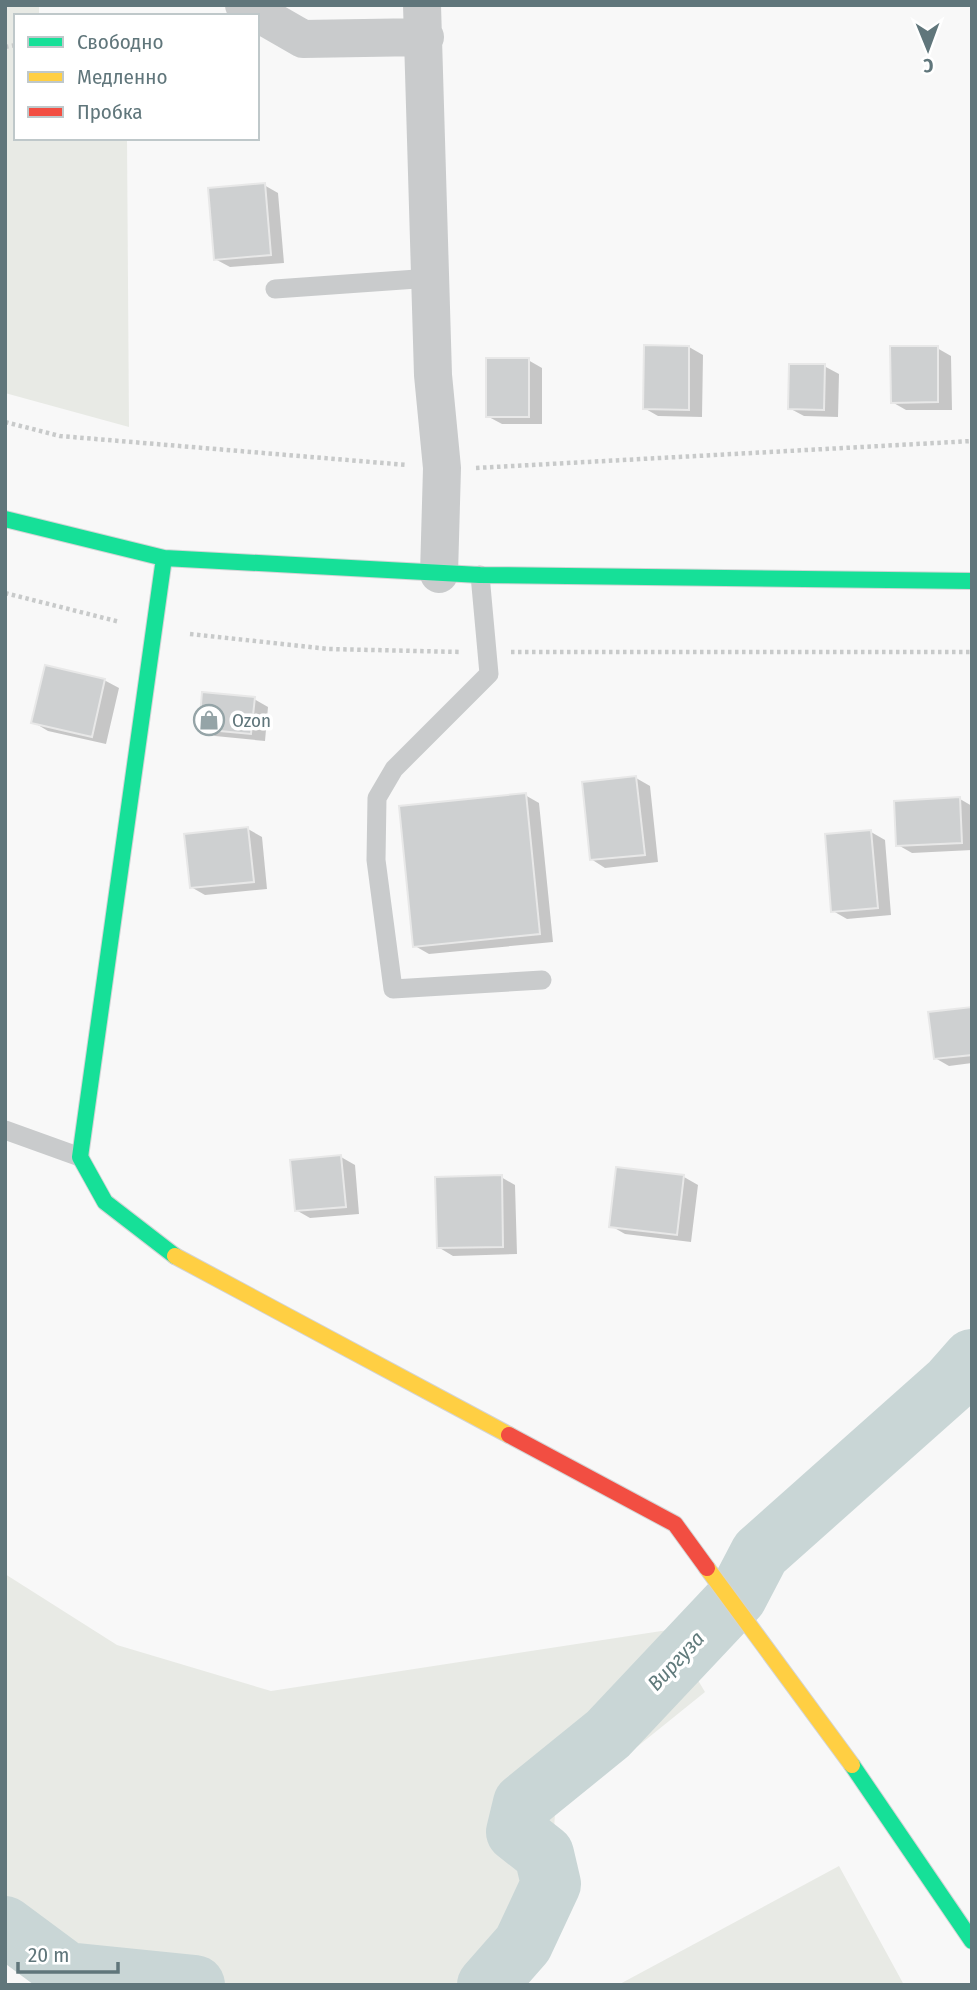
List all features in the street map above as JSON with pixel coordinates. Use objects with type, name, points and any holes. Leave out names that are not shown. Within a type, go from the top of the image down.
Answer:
[{"type":"street","points":[[244,5],[303,39],[424,21],[433,374],[443,468],[439,574]]},
{"type":"street","points":[[5,519],[164,558],[439,574],[972,582]]},
{"type":"street","points":[[164,558],[80,1157],[106,1202],[176,1256],[675,1524],[860,1776],[972,1941]]},
{"type":"lane","points":[[275,289],[431,278]]},
{"type":"lane","points":[[480,575],[489,674],[394,769],[377,798],[376,860],[393,989],[542,980]]},
{"type":"lane","points":[[5,1130],[80,1157]]},
{"type":"path","points":[[5,422],[60,436],[443,468],[972,441]]},
{"type":"shaded area","points":[[5,5],[39,5],[39,14],[14,14],[14,140],[127,140],[129,427],[5,393]]},
{"type":"shaded area","points":[[5,1574],[117,1645],[271,1691],[668,1630],[705,1692],[555,1813],[551,1884],[523,1944],[487,1985],[195,1985],[67,1972],[5,1926]]},
{"type":"shaded area","points":[[839,1866],[904,1985],[618,1985]]},
{"type":"building","points":[[265,183],[271,255],[214,260],[208,188]]},
{"type":"building","points":[[644,345],[689,346],[689,410],[643,409]]},
{"type":"building","points":[[890,346],[938,346],[938,402],[891,403]]},
{"type":"building","points":[[486,358],[529,358],[529,417],[486,417]]},
{"type":"building","points":[[789,364],[825,364],[824,410],[788,409]]},
{"type":"building","points":[[45,665],[105,679],[92,737],[31,723]]},
{"type":"building","points":[[202,692],[255,697],[251,734],[199,729]]},
{"type":"building","points":[[636,776],[645,855],[590,860],[582,782]]},
{"type":"building","points":[[526,793],[540,934],[413,947],[399,806]]},
{"type":"building","points":[[960,797],[962,843],[896,846],[894,801]]},
{"type":"building","points":[[248,827],[254,882],[190,888],[184,834]]},
{"type":"building","points":[[871,830],[878,908],[831,912],[825,834]]},
{"type":"building","points":[[972,1007],[972,1055],[934,1059],[928,1012]]},
{"type":"building","points":[[341,1155],[346,1207],[295,1211],[290,1160]]},
{"type":"building","points":[[616,1167],[684,1175],[677,1235],[609,1227]]},
{"type":"building","points":[[502,1175],[503,1247],[437,1248],[435,1177]]},
{"type":"waterway","name":"Виргуза","points":[[487,1985],[523,1944],[551,1884],[544,1854],[516,1832],[523,1803],[608,1734],[737,1597],[760,1553],[950,1384],[972,1359]]},
{"type":"waterway","name":"Виргуза","points":[[5,1926],[67,1972],[195,1985]]},
{"type":"traffic: fast","points":[[5,519],[164,558],[480,575],[972,581]]},
{"type":"traffic: fast","points":[[164,558],[80,1157],[105,1202],[175,1256]]},
{"type":"traffic: fast","points":[[852,1765],[972,1941]]},
{"type":"traffic: slow","points":[[175,1256],[509,1435]]},
{"type":"traffic: slow","points":[[707,1568],[852,1765]]},
{"type":"traffic: jam","points":[[509,1435],[675,1524],[707,1568]]},
{"type":"place","name":"Ozon","points":[[209,720]]}]
